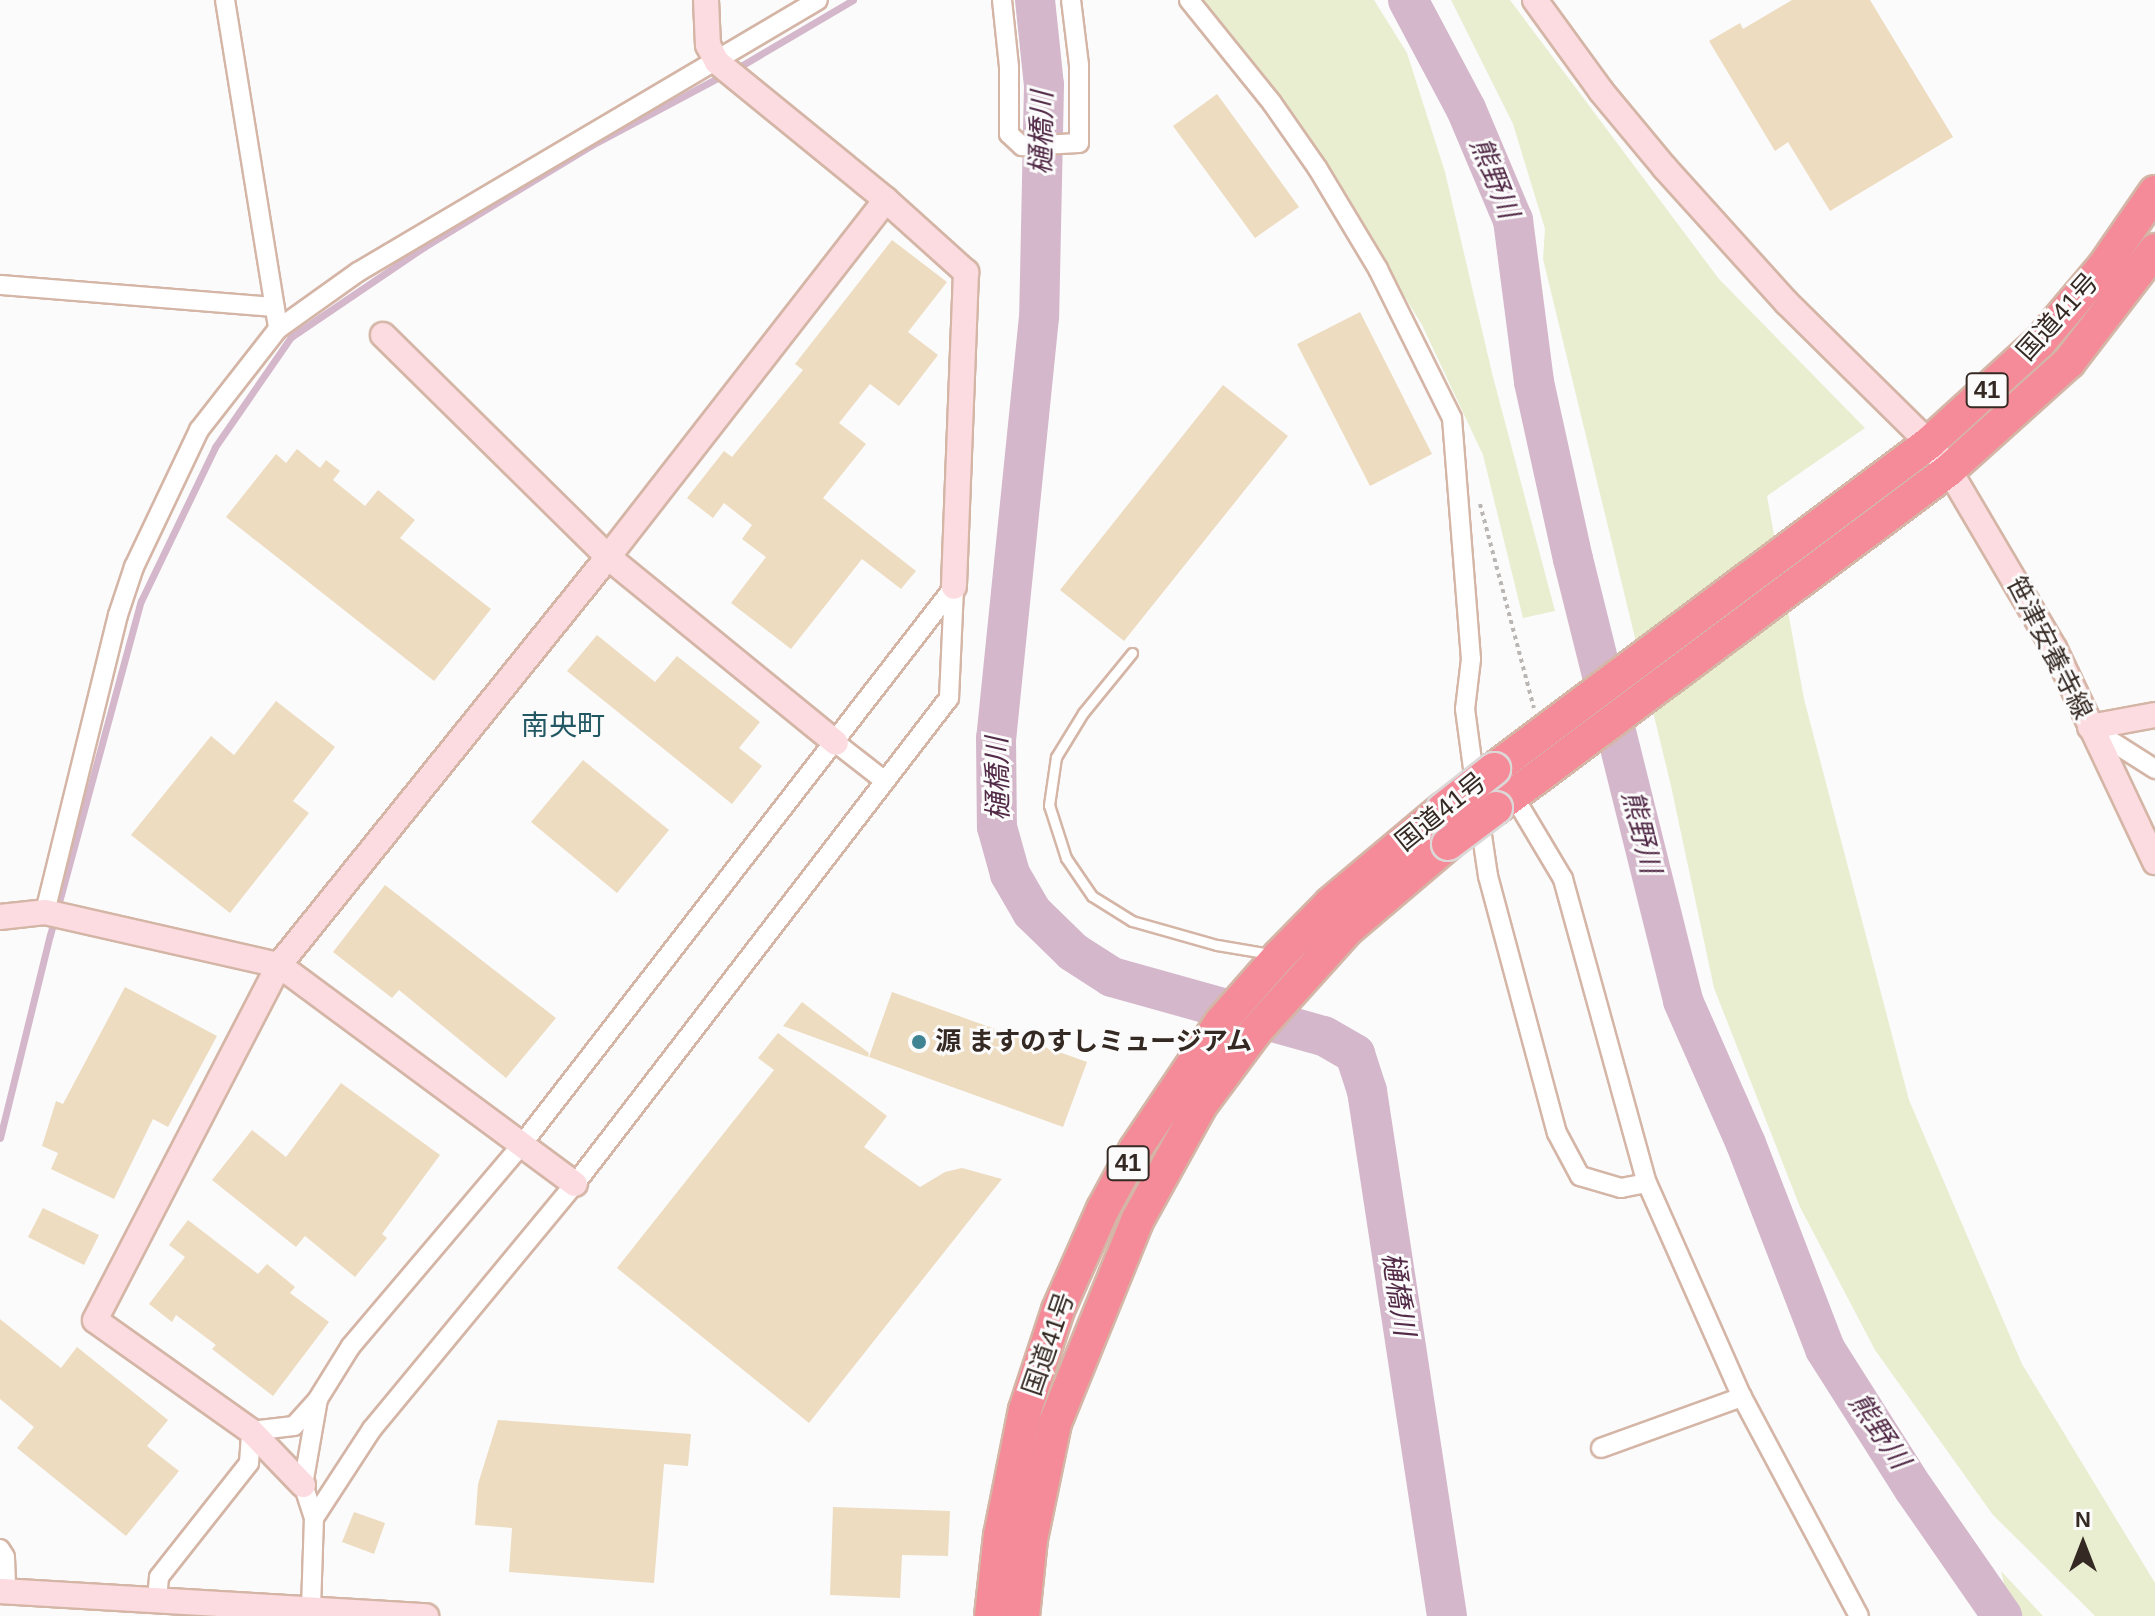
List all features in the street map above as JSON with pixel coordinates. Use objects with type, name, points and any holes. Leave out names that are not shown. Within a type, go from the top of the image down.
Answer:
[{"type":"highway","name":"国道41号","points":[[1023,1616],[1031,1539],[1055,1423],[1096,1316],[1145,1206],[1201,1105],[1256,1031],[1348,929],[1448,844],[1501,790],[1550,727],[1929,443],[2039,343],[2104,266],[2155,192]]},
{"type":"highway","name":"国道41号","points":[[991,1616],[1000,1536],[1025,1410],[1058,1310],[1103,1209],[1135,1150],[1221,1022],[1331,903],[1443,809],[1501,790],[1559,762],[1949,470],[2069,362],[2155,250]]},
{"type":"street","points":[[225,0],[278,329]]},
{"type":"street","points":[[314,1518],[372,1429],[575,1184],[949,698],[966,272],[886,200],[717,62],[708,45],[706,0]]},
{"type":"street","points":[[45,912],[118,615],[134,567],[199,430],[278,329],[358,272],[818,0]]},
{"type":"street","points":[[1002,0],[1009,67],[1009,134],[1022,146],[1079,143],[1079,65],[1071,0]]},
{"type":"street","points":[[1189,0],[1272,103],[1318,169],[1378,269],[1452,418],[1471,659],[1465,709],[1488,876],[1557,1133],[1580,1176],[1621,1188],[1647,1183]]},
{"type":"street","name":"笹津安養寺線","points":[[1535,0],[1601,91],[1665,168],[1786,302],[1929,443],[1949,470],[2054,648],[2155,862]]},
{"type":"street","points":[[311,1608],[314,1518],[303,1485],[251,1431],[95,1320],[279,965],[608,557],[886,200]]},
{"type":"street","points":[[0,285],[274,307]]},
{"type":"street","points":[[383,335],[608,557],[885,781]]},
{"type":"street","points":[[251,1431],[275,1431],[294,1426],[318,1399],[351,1346],[523,1143],[954,587]]},
{"type":"street","points":[[2090,727],[2155,715]]},
{"type":"street","points":[[2090,727],[2155,769]]},
{"type":"street","points":[[1501,790],[1563,879],[1647,1183],[1742,1397],[1859,1616]]},
{"type":"street","points":[[0,917],[45,912],[279,965],[575,1184]]},
{"type":"street","points":[[1601,1448],[1742,1397]]},
{"type":"street","points":[[303,1485],[318,1399]]},
{"type":"street","points":[[157,1600],[159,1577],[249,1463],[251,1431]]},
{"type":"street","points":[[0,1549],[5,1557],[3,1591],[125,1607],[157,1600],[426,1616]]},
{"type":"lane","points":[[1132,653],[1083,713],[1056,757],[1049,805],[1066,858],[1092,896],[1132,921],[1217,945],[1279,956]]},
{"type":"path","points":[[1477,492],[1550,727]]},
{"type":"green space","points":[[1202,0],[1374,0],[1407,53],[1445,172],[1492,373],[1555,611],[1523,618],[1483,455],[1422,325],[1335,183]]},
{"type":"green space","points":[[1451,0],[1510,0],[1719,279],[1865,428],[1767,496],[1804,699],[1909,1100],[2022,1364],[2155,1583],[2155,1616],[2095,1616],[1993,1515],[1875,1350],[1800,1207],[1714,988],[1671,786],[1543,259],[1545,229],[1513,124]]},
{"type":"green space","points":[[2001,1571],[2043,1616],[2011,1616]]},
{"type":"building","points":[[1792,0],[1870,0],[1953,137],[1830,211],[1788,142],[1775,151],[1709,41],[1740,23],[1743,29]]},
{"type":"building","points":[[1217,94],[1299,207],[1255,238],[1173,126]]},
{"type":"building","points":[[892,240],[947,282],[908,332],[938,355],[899,406],[870,384],[839,423],[866,444],[823,498],[916,571],[901,589],[862,559],[791,649],[731,603],[766,557],[742,539],[752,525],[724,503],[713,518],[687,498],[724,451],[732,457],[803,370],[795,364]]},
{"type":"building","points":[[1360,312],[1432,454],[1370,486],[1297,344]]},
{"type":"building","points":[[1223,385],[1288,436],[1124,641],[1060,590]]},
{"type":"building","points":[[297,449],[320,468],[326,460],[340,471],[333,480],[365,506],[378,490],[415,520],[400,538],[491,609],[434,681],[226,517],[276,454],[286,463]]},
{"type":"building","points":[[597,635],[655,682],[677,656],[760,722],[739,748],[762,766],[732,804],[567,671]]},
{"type":"building","points":[[276,701],[335,747],[293,801],[309,813],[230,913],[131,835],[211,736],[234,755]]},
{"type":"building","points":[[583,760],[669,830],[617,893],[531,822]]},
{"type":"building","points":[[385,885],[556,1018],[506,1078],[399,990],[392,998],[333,952]]},
{"type":"building","points":[[125,987],[217,1036],[168,1127],[153,1119],[114,1199],[51,1169],[58,1153],[42,1146],[56,1101],[63,1104]]},
{"type":"building","points":[[892,992],[1087,1062],[1063,1127],[869,1057]]},
{"type":"building","points":[[802,1002],[869,1053],[868,1057],[783,1026]]},
{"type":"building","points":[[778,1033],[887,1116],[864,1147],[920,1187],[945,1172],[962,1168],[1002,1179],[809,1423],[617,1268],[774,1070],[758,1058]]},
{"type":"building","points":[[341,1083],[440,1155],[382,1234],[387,1238],[355,1277],[305,1236],[296,1247],[212,1180],[252,1130],[286,1157]]},
{"type":"building","points":[[43,1208],[99,1235],[84,1265],[28,1237]]},
{"type":"building","points":[[188,1220],[258,1274],[267,1264],[295,1287],[290,1293],[329,1322],[273,1396],[212,1349],[216,1345],[176,1315],[172,1322],[149,1304],[185,1257],[169,1245]]},
{"type":"building","points":[[0,1319],[61,1368],[77,1347],[168,1420],[147,1446],[179,1471],[126,1536],[17,1448],[34,1427],[0,1399]]},
{"type":"building","points":[[498,1420],[691,1434],[688,1466],[664,1464],[654,1583],[509,1572],[512,1528],[475,1525],[478,1484]]},
{"type":"building","points":[[833,1507],[950,1511],[948,1556],[902,1555],[900,1598],[830,1595]]},
{"type":"building","points":[[354,1512],[385,1523],[374,1554],[342,1542]]},
{"type":"waterway","points":[[734,70],[853,0]]},
{"type":"waterway","name":"樋橋川","points":[[1035,0],[1044,85],[1039,317],[996,738],[997,827],[1010,874],[1032,912],[1073,952],[1112,977],[1324,1036],[1355,1054],[1367,1091],[1447,1616]]},
{"type":"waterway","name":"熊野川","points":[[1408,0],[1466,109],[1513,220],[1534,382],[1573,559],[1683,1001],[1746,1144],[1825,1349],[1914,1489],[2002,1616]]},
{"type":"waterway","points":[[0,1138],[50,935],[141,601],[215,447],[291,337],[424,247],[592,145],[723,75]]},
{"type":"place","name":"源 ますのすしミュージアム","points":[[919,1042]]},
{"type":"district","name":"南央町","points":[[563,726]]}]
